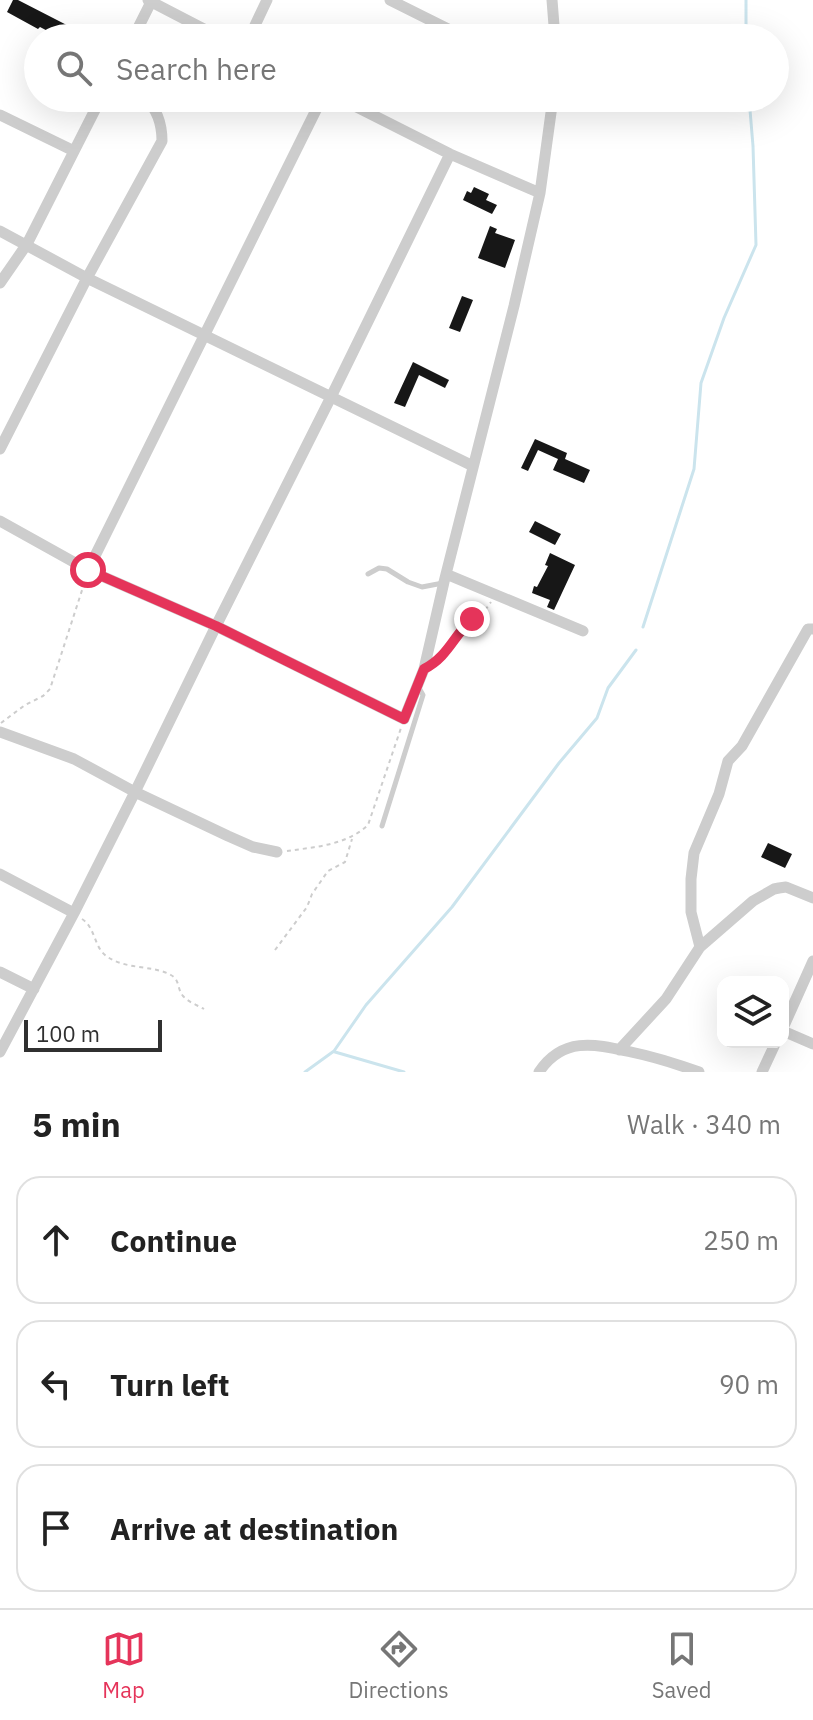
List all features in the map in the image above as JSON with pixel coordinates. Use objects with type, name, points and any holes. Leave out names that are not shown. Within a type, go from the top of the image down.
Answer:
[{"type":"street","points":[[256,24],[267,0]]},
{"type":"street","points":[[390,0],[438,24]]},
{"type":"street","points":[[554,0],[555,24]]},
{"type":"street","points":[[140,24],[151,1],[195,24]]},
{"type":"street","points":[[0,283],[27,244],[94,112]]},
{"type":"street","points":[[0,449],[87,278],[162,141],[162,130],[155,112]]},
{"type":"street","points":[[88,570],[315,112]]},
{"type":"street","points":[[367,112],[450,154],[540,193]]},
{"type":"street","points":[[0,521],[88,570],[216,626],[404,719],[424,669],[540,193],[551,112]]},
{"type":"street","points":[[0,115],[74,151]]},
{"type":"street","points":[[0,1052],[135,792],[450,154]]},
{"type":"street","points":[[0,231],[87,278],[473,466]]},
{"type":"street","points":[[445,578],[497,595],[583,631]]},
{"type":"street","points":[[700,947],[691,912],[694,853],[719,794],[728,761],[742,746],[808,629],[813,629]]},
{"type":"street","points":[[0,732],[74,759],[135,792],[253,847],[277,852]]},
{"type":"street","points":[[0,874],[74,913]]},
{"type":"street","points":[[619,1050],[666,999],[700,947],[753,901],[774,889],[786,887],[813,898]]},
{"type":"street","points":[[789,1015],[813,961]]},
{"type":"street","points":[[0,972],[34,989]]},
{"type":"street","points":[[789,1032],[813,1044]]},
{"type":"street","points":[[539,1072],[548,1059],[570,1047],[595,1044],[666,1060],[699,1072]]},
{"type":"street","points":[[762,1072],[773,1048]]},
{"type":"lane","points":[[368,574],[379,568],[387,569],[422,587],[445,578]]},
{"type":"lane","points":[[382,826],[423,695],[417,684]]},
{"type":"path","points":[[0,724],[50,689],[88,570]]},
{"type":"path","points":[[424,669],[435,663],[458,638],[463,627],[486,609],[497,595]]},
{"type":"path","points":[[277,852],[315,847],[352,837],[368,825],[404,719]]},
{"type":"path","points":[[275,950],[307,907],[328,871],[345,862],[352,837]]},
{"type":"path","points":[[74,913],[88,923],[103,954],[141,969],[174,976],[180,993],[204,1009]]},
{"type":"building","points":[[13,0],[18,0],[65,24],[29,24],[7,12]]},
{"type":"building","points":[[474,187],[489,194],[486,200],[497,205],[492,214],[463,200],[467,191],[471,193]]},
{"type":"building","points":[[490,226],[497,229],[495,233],[515,240],[505,268],[478,258]]},
{"type":"building","points":[[462,296],[473,300],[460,332],[449,328]]},
{"type":"building","points":[[413,362],[449,380],[445,388],[419,375],[405,407],[394,403]]},
{"type":"building","points":[[535,439],[567,453],[565,459],[590,470],[584,483],[553,470],[558,459],[538,450],[528,471],[521,468]]},
{"type":"building","points":[[535,521],[561,534],[555,545],[529,532]]},
{"type":"building","points":[[550,553],[575,565],[554,610],[547,607],[550,600],[532,593],[548,566],[545,565]]},
{"type":"building","points":[[768,843],[792,854],[785,868],[761,857]]},
{"type":"waterway","points":[[746,0],[746,24]]},
{"type":"waterway","points":[[643,627],[694,469],[701,383],[724,318],[756,245],[750,112]]},
{"type":"waterway","points":[[305,1072],[334,1051],[366,1005],[452,907],[559,763],[597,718],[608,688],[636,650]]},
{"type":"waterway","points":[[335,1052],[404,1072]]},
{"type":"route","points":[[88,570],[216,626],[404,719],[424,669],[435,663],[472,619]]}]
